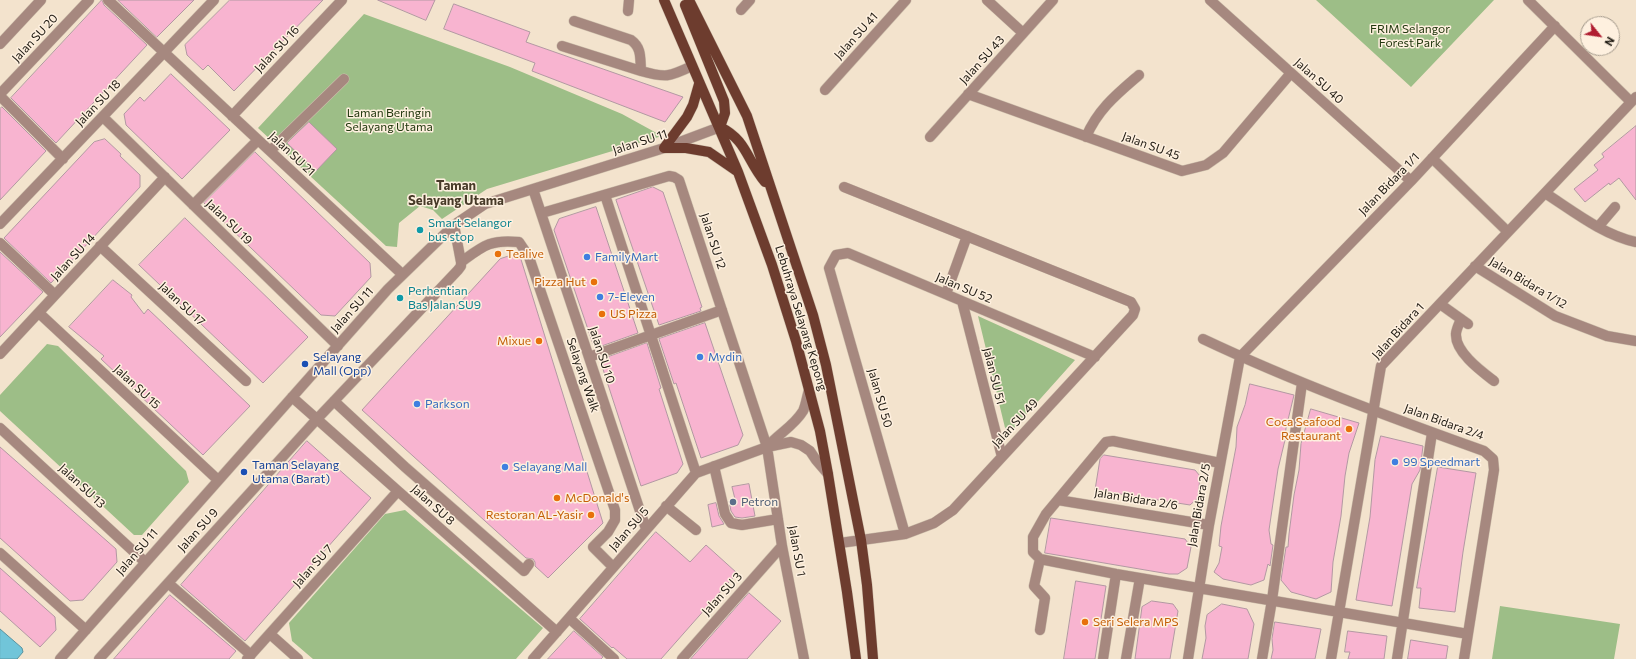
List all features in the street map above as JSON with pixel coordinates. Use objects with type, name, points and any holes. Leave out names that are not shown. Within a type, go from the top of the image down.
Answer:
[{"type":"main road","name":"Lebuhraya Selayang Kepong","points":[[664,0],[699,84],[720,126],[738,172],[772,265],[796,341],[820,431],[840,543],[856,659]]},
{"type":"main road","points":[[683,0],[724,101],[725,114],[720,126],[730,132],[740,142],[763,180],[771,190]]},
{"type":"main road","name":"Lebuhraya Selayang Kepong","points":[[689,0],[747,116],[815,322],[826,365],[861,540],[867,585],[873,659]]},
{"type":"main road","points":[[664,148],[690,111],[699,84]]},
{"type":"main road","points":[[664,148],[686,148],[709,152],[738,172]]},
{"type":"street","points":[[0,44],[41,0]]},
{"type":"street","name":"Jalan SU 20","points":[[0,95],[89,0]]},
{"type":"street","name":"Jalan SU 21","points":[[108,0],[402,274]]},
{"type":"street","name":"Jalan SU 18","points":[[0,224],[214,0]]},
{"type":"street","name":"Jalan SU 16","points":[[232,116],[342,0]]},
{"type":"street","points":[[628,11],[629,0]]},
{"type":"street","points":[[741,10],[750,0]]},
{"type":"street","name":"Jalan SU 41","points":[[825,90],[906,0]]},
{"type":"street","points":[[987,0],[1024,33]]},
{"type":"street","name":"Jalan SU 43","points":[[930,137],[1053,0]]},
{"type":"street","name":"Jalan SU 40","points":[[1210,0],[1411,181]]},
{"type":"street","points":[[1528,0],[1634,100]]},
{"type":"street","points":[[574,21],[631,40],[637,44],[640,52],[641,71]]},
{"type":"street","name":"Jalan Bidara 1/1","points":[[1240,356],[1411,181],[1555,26]]},
{"type":"street","points":[[562,46],[656,75],[671,76],[692,66]]},
{"type":"street","name":"Jalan SU 45","points":[[968,94],[1182,171],[1206,165],[1223,153],[1291,73]]},
{"type":"street","points":[[1086,137],[1092,122],[1108,101],[1139,76]]},
{"type":"street","points":[[270,151],[344,79]]},
{"type":"street","points":[[0,95],[62,159]]},
{"type":"street","name":"Jalan Bidara 1","points":[[1331,659],[1381,366],[1634,100]]},
{"type":"street","name":"Jalan SU 19","points":[[102,117],[338,346]]},
{"type":"street","name":"Jalan SU 11","points":[[60,659],[402,274],[454,225],[485,204],[664,148],[720,126]]},
{"type":"street","points":[[193,205],[258,140]]},
{"type":"street","points":[[1432,158],[1508,232]]},
{"type":"street","name":"Jalan SU 12","points":[[542,213],[669,176],[679,180],[766,447]]},
{"type":"street","name":"Jalan SU 14","points":[[0,354],[165,177]]},
{"type":"street","points":[[844,187],[967,236],[946,294]]},
{"type":"street","name":"Jalan SU 10","points":[[533,189],[646,529]]},
{"type":"street","points":[[1545,193],[1598,227],[1624,239],[1636,242]]},
{"type":"street","points":[[605,195],[696,473]]},
{"type":"street","points":[[1598,227],[1615,207]]},
{"type":"street","points":[[454,225],[461,262]]},
{"type":"street","name":"Jalan SU 49","points":[[840,543],[905,534],[934,523],[953,510],[1133,315],[1135,309],[1131,302],[967,236]]},
{"type":"street","name":"Selayang Walk","points":[[461,262],[483,245],[505,241],[519,242],[528,257],[615,510],[615,520],[608,532],[593,547],[613,566]]},
{"type":"street","points":[[0,243],[55,295]]},
{"type":"street","name":"Jalan SU 17","points":[[100,246],[246,381]]},
{"type":"street","name":"Jalan SU 52","points":[[829,268],[836,256],[848,253],[1095,356]]},
{"type":"street","name":"Jalan SU 9","points":[[99,659],[317,419],[458,270],[461,266],[461,262]]},
{"type":"street","name":"Jalan Bidara 1/12","points":[[1476,266],[1555,316],[1607,336],[1636,338]]},
{"type":"street","name":"Jalan SU 50","points":[[829,268],[905,534]]},
{"type":"street","name":"Jalan SU 51","points":[[962,301],[1002,457]]},
{"type":"street","points":[[1440,304],[1464,322],[1456,334],[1458,345],[1476,368],[1494,381]]},
{"type":"street","points":[[589,357],[722,310]]},
{"type":"street","name":"Jalan SU 15","points":[[38,313],[218,480]]},
{"type":"street","name":"Jalan Bidara 2/4","points":[[1203,339],[1302,383],[1432,433],[1484,451],[1493,459],[1494,470],[1464,659]]},
{"type":"street","name":"Jalan Bidara 2/5","points":[[1188,659],[1209,525],[1240,356]]},
{"type":"street","points":[[1262,659],[1272,600],[1302,383]]},
{"type":"street","name":"Jalan SU 5","points":[[766,447],[775,437],[795,422],[803,410],[810,390]]},
{"type":"street","name":"Jalan SU 8","points":[[292,397],[557,632]]},
{"type":"street","points":[[334,401],[405,468],[524,571],[529,564]]},
{"type":"street","name":"Jalan SU 13","points":[[0,428],[145,562]]},
{"type":"street","points":[[1397,659],[1432,433]]},
{"type":"street","points":[[1220,463],[1113,441],[1106,442],[1046,514],[1033,537],[1033,552],[1040,559],[1116,574],[1468,634]]},
{"type":"street","name":"Jalan SU 5","points":[[533,659],[696,473],[766,447],[791,442],[801,445],[810,451],[828,474]]},
{"type":"street","name":"Jalan SU 1","points":[[766,447],[782,546],[804,659]]},
{"type":"street","points":[[714,466],[725,514],[731,523],[742,526],[778,519]]},
{"type":"street","name":"Jalan SU 7","points":[[249,657],[398,491]]},
{"type":"street","name":"Jalan Bidara 2/6","points":[[1058,500],[1209,525]]},
{"type":"street","points":[[666,506],[696,530]]},
{"type":"street","name":"Jalan SU 3","points":[[682,659],[782,546]]},
{"type":"street","points":[[0,553],[86,630]]},
{"type":"street","points":[[1040,559],[1034,586],[1045,598],[1040,630]]},
{"type":"street","points":[[1103,659],[1116,574]]},
{"type":"street","points":[[1126,659],[1140,578]]},
{"type":"street","points":[[168,584],[249,657]]},
{"type":"street","points":[[569,618],[614,659]]},
{"type":"street","points":[[270,634],[298,659]]},
{"type":"green space","name":"FRIM Selangor Forest Park","points":[[1316,0],[1494,0],[1411,87]]},
{"type":"green space","name":"Laman Beringin Selayang Utama","points":[[364,14],[510,67],[622,114],[662,136],[487,189],[442,219],[433,210],[420,206],[399,223],[397,247],[386,246],[258,128]]},
{"type":"green space","points":[[978,316],[1075,360],[1007,436]]},
{"type":"green space","points":[[47,344],[58,346],[186,471],[189,482],[142,535],[134,535],[0,411],[0,395]]},
{"type":"green space","points":[[405,510],[543,628],[516,659],[313,659],[292,641],[289,623],[385,514]]},
{"type":"green space","points":[[1500,606],[1620,624],[1614,659],[1492,659]]},
{"type":"water","points":[[0,629],[22,648],[23,652],[17,659],[0,659]]},
{"type":"building","points":[[102,0],[104,5],[147,45],[56,143],[11,98]]},
{"type":"building","points":[[118,0],[194,0],[157,37]]},
{"type":"building","points":[[230,0],[323,0],[234,91],[208,65],[203,70],[187,55],[185,45]]},
{"type":"building","points":[[378,0],[435,0],[426,20]]},
{"type":"building","points":[[454,4],[530,32],[526,42],[683,97],[665,122],[532,71],[535,63],[444,29]]},
{"type":"building","points":[[171,74],[230,130],[182,179],[126,125],[124,114],[140,97],[144,101]]},
{"type":"building","points":[[2,107],[46,151],[0,200],[0,109]]},
{"type":"building","points":[[309,122],[337,149],[316,171],[287,143]]},
{"type":"building","points":[[1636,126],[1636,200],[1619,178],[1610,185],[1609,183],[1585,202],[1574,189],[1598,170],[1594,165],[1604,157],[1602,154]]},
{"type":"building","points":[[105,139],[140,175],[140,187],[51,283],[4,238],[94,142]]},
{"type":"building","points":[[255,152],[370,263],[371,277],[335,316],[321,315],[204,203]]},
{"type":"building","points":[[653,187],[663,192],[702,307],[700,308],[701,311],[659,325],[616,200]]},
{"type":"building","points":[[596,207],[638,333],[596,348],[593,344],[554,230],[559,219]]},
{"type":"building","points":[[185,218],[308,337],[263,383],[139,265]]},
{"type":"building","points":[[0,252],[43,292],[0,337]]},
{"type":"building","name":"Selayang Mall","points":[[519,253],[603,523],[548,578],[535,566],[533,559],[526,558],[362,410],[500,259]]},
{"type":"building","points":[[113,280],[132,295],[131,297],[144,314],[148,309],[250,406],[203,455],[101,359],[104,356],[69,327]]},
{"type":"building","points":[[705,323],[743,435],[738,445],[701,458],[676,383],[674,384],[659,339]]},
{"type":"building","points":[[647,343],[661,388],[659,389],[683,464],[677,473],[641,486],[600,360]]},
{"type":"building","points":[[1250,384],[1294,395],[1278,469],[1269,530],[1271,544],[1273,545],[1270,566],[1268,564],[1264,580],[1251,585],[1223,579],[1214,572],[1219,563],[1222,547],[1219,546],[1221,526],[1236,447],[1237,427],[1245,405]]},
{"type":"building","points":[[1311,409],[1359,423],[1349,453],[1345,476],[1341,516],[1333,562],[1331,592],[1316,599],[1291,592],[1281,580],[1286,547],[1288,547],[1294,495],[1299,470],[1301,444]]},
{"type":"building","points":[[1381,436],[1423,446],[1420,470],[1412,484],[1392,606],[1356,600],[1370,517],[1375,460]]},
{"type":"building","points":[[307,441],[371,498],[245,641],[181,585]]},
{"type":"building","points":[[0,447],[116,549],[117,562],[83,600],[70,601],[0,538]]},
{"type":"building","points":[[1104,455],[1195,470],[1200,476],[1198,498],[1190,505],[1095,490],[1100,459]]},
{"type":"building","points":[[1438,467],[1476,473],[1455,612],[1419,608],[1421,588],[1417,588]]},
{"type":"building","points":[[749,484],[755,516],[742,518],[735,517],[731,511],[729,501],[735,499],[732,487]]},
{"type":"building","points":[[716,503],[719,516],[724,524],[712,527],[708,505]]},
{"type":"building","points":[[1051,518],[1185,539],[1191,547],[1187,568],[1178,574],[1169,574],[1045,553]]},
{"type":"building","points":[[656,532],[690,562],[706,545],[737,573],[661,659],[627,659],[613,647],[612,648],[580,619]]},
{"type":"building","points":[[0,568],[55,617],[56,630],[40,647],[0,611]]},
{"type":"building","name":"Seri Selera MPS","points":[[1076,581],[1106,586],[1095,659],[1064,659]]},
{"type":"building","points":[[749,593],[781,621],[747,659],[691,659]]},
{"type":"building","points":[[170,595],[236,651],[229,659],[114,659]]},
{"type":"building","points":[[1152,601],[1173,604],[1178,611],[1170,659],[1135,659],[1142,607]]},
{"type":"building","points":[[1222,604],[1247,609],[1254,624],[1248,659],[1202,659],[1206,638],[1205,626],[1207,615]]},
{"type":"building","points":[[1275,622],[1321,629],[1315,659],[1271,659]]},
{"type":"building","points":[[574,631],[603,657],[601,659],[548,659]]},
{"type":"building","points":[[1348,631],[1387,636],[1384,659],[1348,659],[1350,652],[1345,652]]},
{"type":"building","points":[[1411,640],[1448,646],[1446,659],[1408,659]]},
{"type":"place","name":"Smart Selangor bus stop","points":[[420,230]]},
{"type":"place","name":"Tealive","points":[[498,254]]},
{"type":"place","name":"FamilyMart","points":[[587,257]]},
{"type":"place","name":"Pizza Hut","points":[[594,282]]},
{"type":"place","name":"7-Eleven","points":[[600,297]]},
{"type":"place","name":"Perhentian Bas Jalan SU9","points":[[400,298]]},
{"type":"place","name":"US Pizza","points":[[602,314]]},
{"type":"place","name":"Mixue","points":[[539,341]]},
{"type":"place","name":"Mydin","points":[[700,357]]},
{"type":"place","name":"Selayang Mall (Opp)","points":[[305,364]]},
{"type":"place","name":"Parkson","points":[[417,404]]},
{"type":"place","name":"Coca Seafood Restaurant","points":[[1349,429]]},
{"type":"place","name":"99 Speedmart","points":[[1395,462]]},
{"type":"place","name":"Selayang Mall","points":[[505,467]]},
{"type":"place","name":"Taman Selayang Utama (Barat)","points":[[244,472]]},
{"type":"place","name":"McDonald's","points":[[557,498]]},
{"type":"place","name":"Petron","points":[[733,502]]},
{"type":"place","name":"Restoran AL-Yasir","points":[[591,515]]},
{"type":"place","name":"Seri Selera MPS","points":[[1085,622]]},
{"type":"district","name":"Taman Selayang Utama","points":[[456,194]]}]
